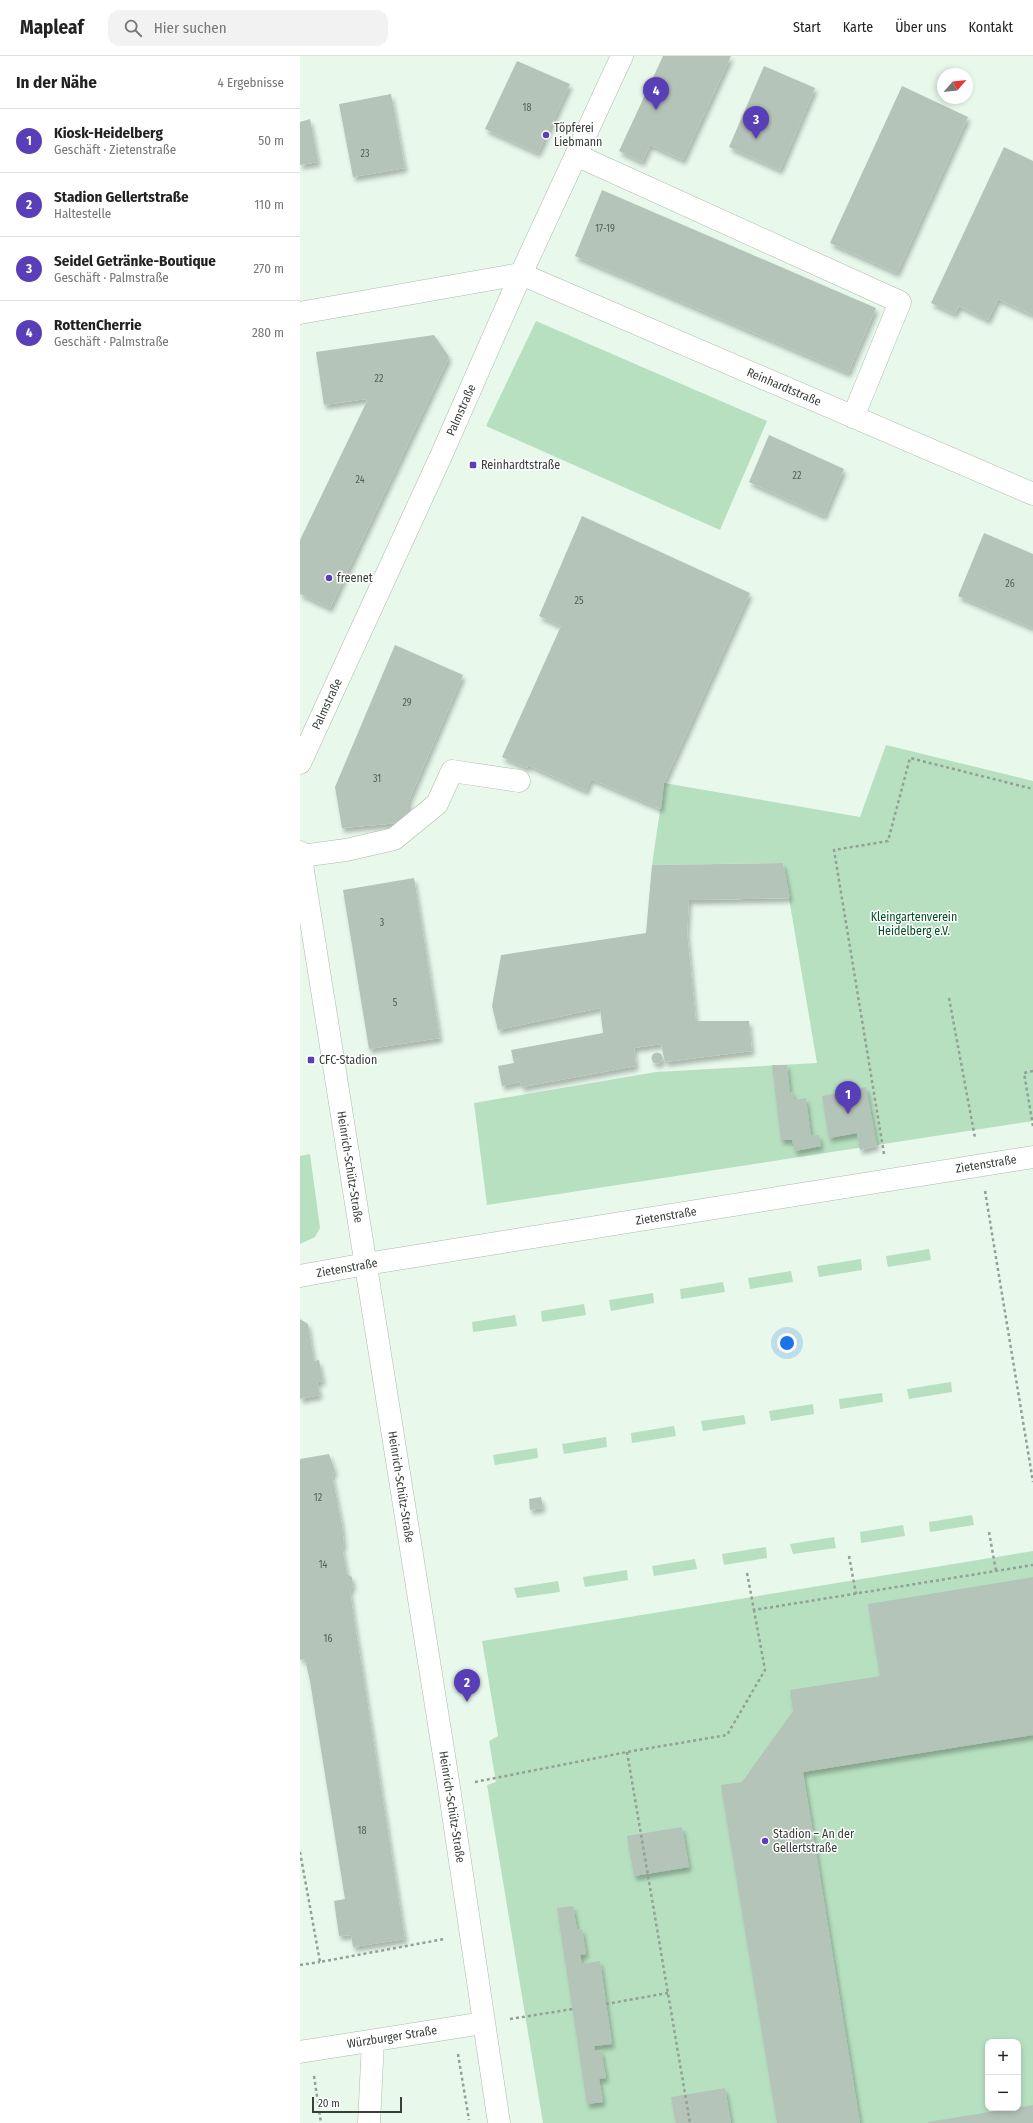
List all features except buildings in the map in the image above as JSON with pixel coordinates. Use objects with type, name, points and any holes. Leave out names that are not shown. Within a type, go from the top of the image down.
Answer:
[{"type":"main road","name":"Palmstraße","points":[[300,763],[441,456],[521,274],[622,56]]},
{"type":"main road","points":[[576,155],[900,302],[853,417]]},
{"type":"main road","points":[[300,314],[521,274]]},
{"type":"main road","name":"Reinhardtstraße","points":[[521,274],[1033,494]]},
{"type":"main road","points":[[300,854],[346,850],[394,839],[437,804],[452,771],[519,781]]},
{"type":"main road","name":"Heinrich-Schütz-Straße","points":[[300,854],[449,1787],[499,2123]]},
{"type":"main road","name":"Zietenstraße","points":[[300,1276],[366,1264],[1033,1157]]},
{"type":"main road","name":"Würzburger Straße","points":[[305,2051],[483,2023]]},
{"type":"main road","points":[[369,2123],[373,2041]]},
{"type":"path","points":[[889,1180],[834,850],[888,841],[910,758],[1033,789]]},
{"type":"path","points":[[949,998],[980,1165],[1033,1482]]},
{"type":"path","points":[[1033,1071],[1024,1073],[1033,1126]]},
{"type":"path","points":[[989,1532],[996,1572]]},
{"type":"path","points":[[849,1556],[856,1594]]},
{"type":"path","points":[[754,1610],[1033,1565]]},
{"type":"path","points":[[449,1787],[627,1752],[727,1735],[765,1670],[748,1573]]},
{"type":"path","points":[[627,1752],[690,2123]]},
{"type":"path","points":[[300,1852],[320,1962]]},
{"type":"path","points":[[300,1965],[470,1934]]},
{"type":"path","points":[[606,2004],[668,1993]]},
{"type":"path","points":[[483,2023],[573,2009]]},
{"type":"path","points":[[453,2028],[470,2123]]},
{"type":"path","points":[[305,2051],[322,2123]]},
{"type":"green space","points":[[536,321],[767,421],[720,530],[486,426]]},
{"type":"green space","name":"Kleingartenverein Heidelberg e.V.","points":[[886,745],[1033,781],[1033,1121],[487,1205],[474,1103],[656,1072],[817,1063],[783,863],[652,865],[664,783],[860,817]]},
{"type":"green space","points":[[310,1154],[320,1228],[315,1237],[300,1244],[300,1156]]},
{"type":"green space","points":[[929,1249],[931,1260],[888,1267],[886,1256]]},
{"type":"green space","points":[[861,1259],[862,1270],[819,1277],[817,1266]]},
{"type":"green space","points":[[791,1271],[793,1282],[750,1289],[748,1278]]},
{"type":"green space","points":[[723,1282],[725,1292],[681,1299],[680,1289]]},
{"type":"green space","points":[[653,1293],[654,1303],[611,1311],[609,1300]]},
{"type":"green space","points":[[584,1304],[586,1315],[542,1322],[541,1311]]},
{"type":"green space","points":[[515,1315],[517,1326],[473,1332],[472,1322]]},
{"type":"green space","points":[[951,1382],[952,1392],[909,1399],[907,1389]]},
{"type":"green space","points":[[882,1393],[883,1402],[840,1409],[839,1399]]},
{"type":"green space","points":[[813,1404],[814,1414],[771,1421],[769,1411]]},
{"type":"green space","points":[[744,1415],[746,1424],[703,1431],[701,1421]]},
{"type":"green space","points":[[674,1426],[676,1436],[632,1443],[631,1433]]},
{"type":"green space","points":[[606,1437],[607,1447],[564,1454],[562,1444]]},
{"type":"green space","points":[[537,1448],[538,1458],[495,1465],[493,1455]]},
{"type":"green space","points":[[972,1515],[974,1525],[930,1532],[929,1522]]},
{"type":"green space","points":[[903,1525],[905,1536],[861,1543],[860,1532]]},
{"type":"green space","points":[[834,1537],[836,1548],[793,1554],[790,1544]]},
{"type":"green space","points":[[766,1547],[767,1558],[724,1565],[722,1554]]},
{"type":"green space","name":"Stadion – An der Gellertstraße","points":[[1033,1551],[1033,2123],[543,2123],[487,1785],[496,1782],[489,1741],[498,1736],[482,1641]]},
{"type":"green space","points":[[695,1559],[697,1569],[654,1576],[652,1566]]},
{"type":"green space","points":[[627,1570],[628,1580],[585,1587],[583,1577]]},
{"type":"green space","points":[[558,1581],[560,1592],[517,1598],[514,1588]]},
{"type":"place","name":"RottenCherrie","points":[[656,110]]},
{"type":"place","name":"Töpferei Liebmann","points":[[546,135]]},
{"type":"place","name":"Seidel Getränke-Boutique","points":[[756,139]]},
{"type":"place","name":"Reinhardtstraße","points":[[473,465]]},
{"type":"place","name":"freenet","points":[[329,578]]},
{"type":"place","name":"CFC-Stadion","points":[[311,1060]]},
{"type":"place","name":"Kiosk-Heidelberg","points":[[848,1114]]},
{"type":"place","name":"Stadion Gellertstraße","points":[[467,1702]]},
{"type":"place","name":"Stadion – An der Gellertstraße","points":[[765,1841]]}]
